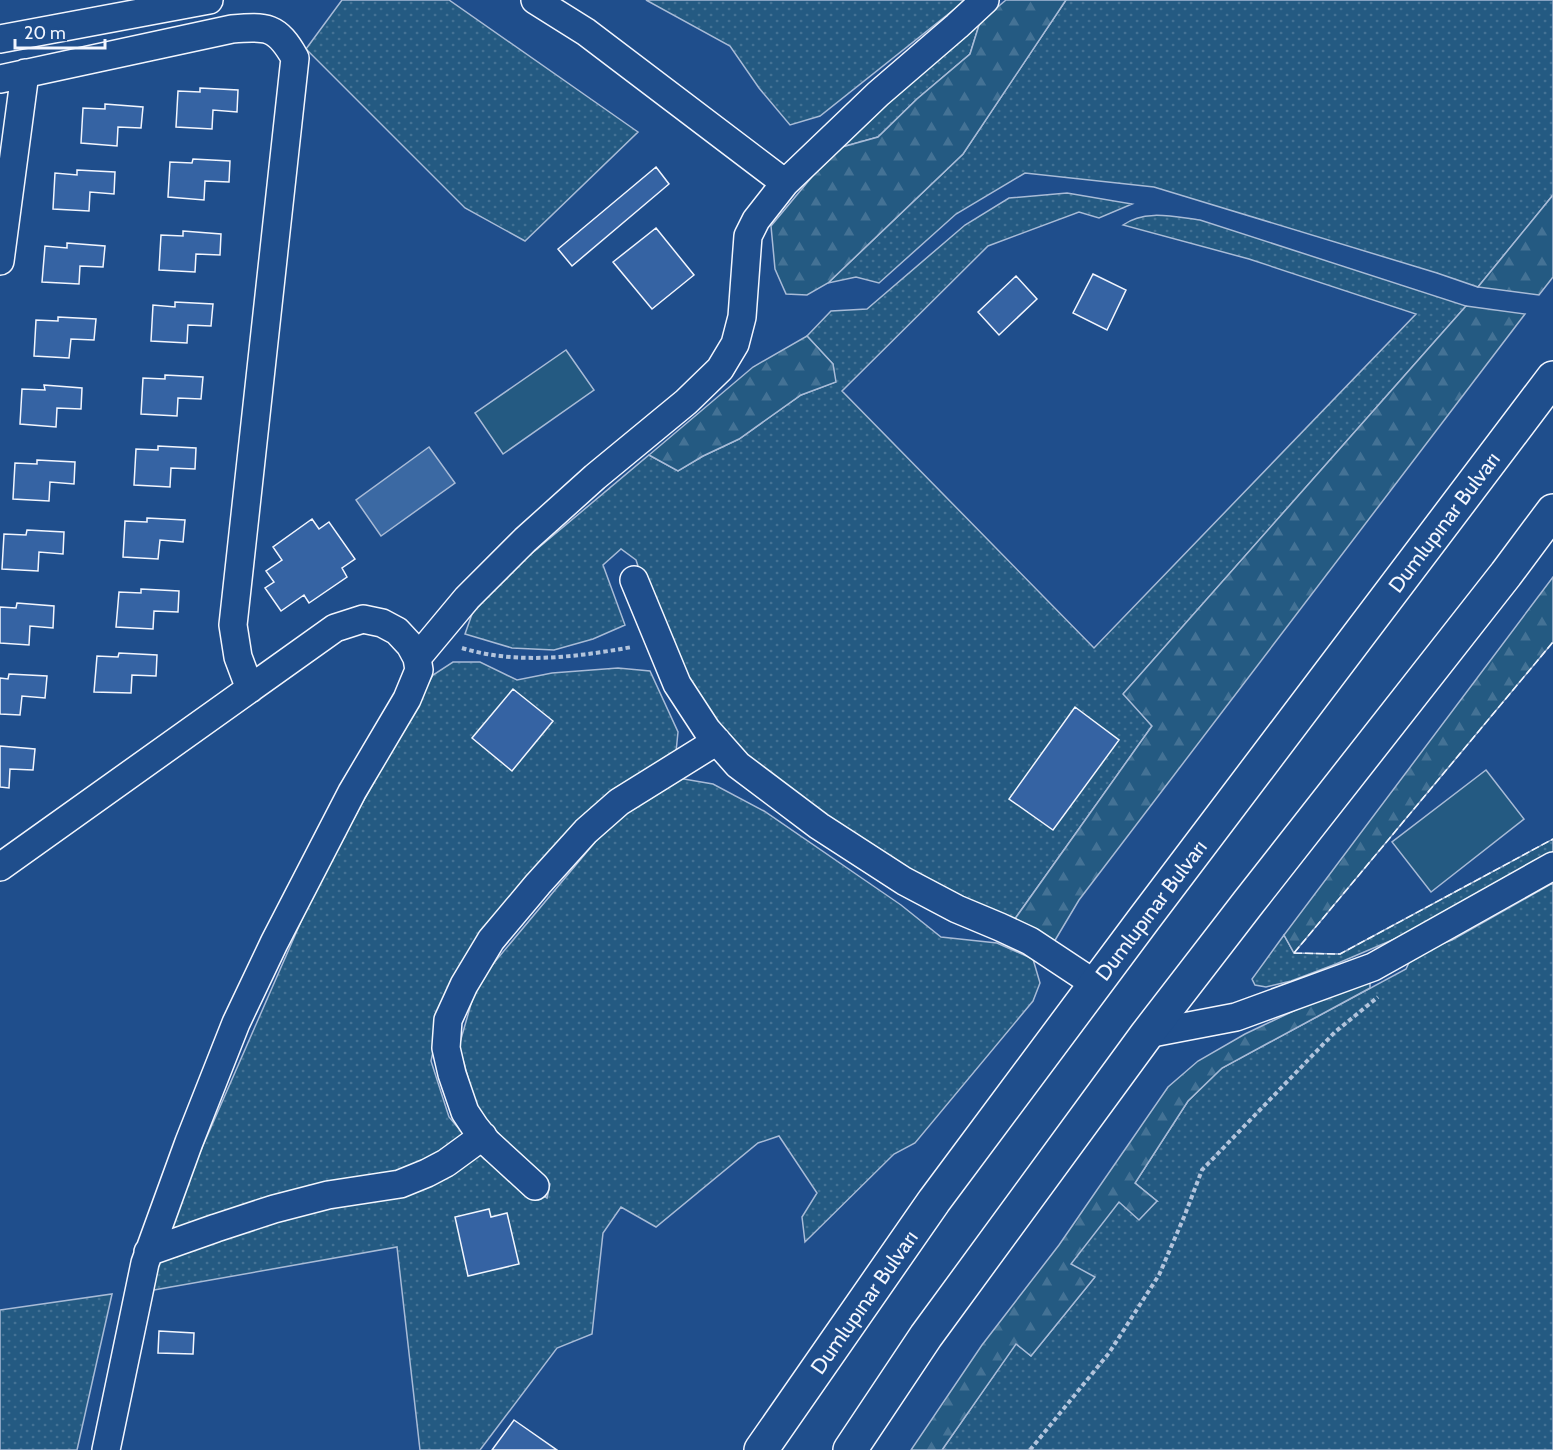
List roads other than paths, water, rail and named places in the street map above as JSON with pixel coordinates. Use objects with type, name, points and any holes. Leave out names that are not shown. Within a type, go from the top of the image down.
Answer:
[{"type":"highway","name":"Dumlupınar Bulvarı","points":[[761,1450],[934,1201],[1553,378]]},
{"type":"highway","points":[[850,1450],[926,1336],[1147,1034],[1553,511]]},
{"type":"street","points":[[0,39],[209,0]]},
{"type":"street","points":[[536,0],[586,32],[786,183]]},
{"type":"street","points":[[106,1450],[130,1327],[148,1252],[236,1023],[274,943],[352,792],[406,699],[419,670],[425,648],[467,598],[525,540],[595,477],[686,402],[720,369],[735,344],[742,317],[748,236],[756,220],[786,183],[878,94],[985,0]]},
{"type":"street","points":[[0,261],[13,76],[232,29],[256,27],[275,32],[286,42],[295,58],[233,626],[238,657],[250,689]]},
{"type":"street","points":[[634,580],[677,684],[707,730],[738,765],[819,826],[904,881],[957,909],[1030,941],[1095,984]]},
{"type":"street","points":[[0,867],[335,628],[363,619],[382,623],[397,631],[410,645],[425,648]]},
{"type":"street","points":[[536,1186],[483,1136],[465,1112],[446,1048],[448,1020],[464,985],[491,940],[586,831],[619,802],[717,741]]},
{"type":"street","points":[[1147,1034],[1236,1017],[1373,967],[1553,866]]},
{"type":"street","points":[[148,1252],[274,1209],[328,1195],[400,1184],[446,1163],[483,1136]]}]
